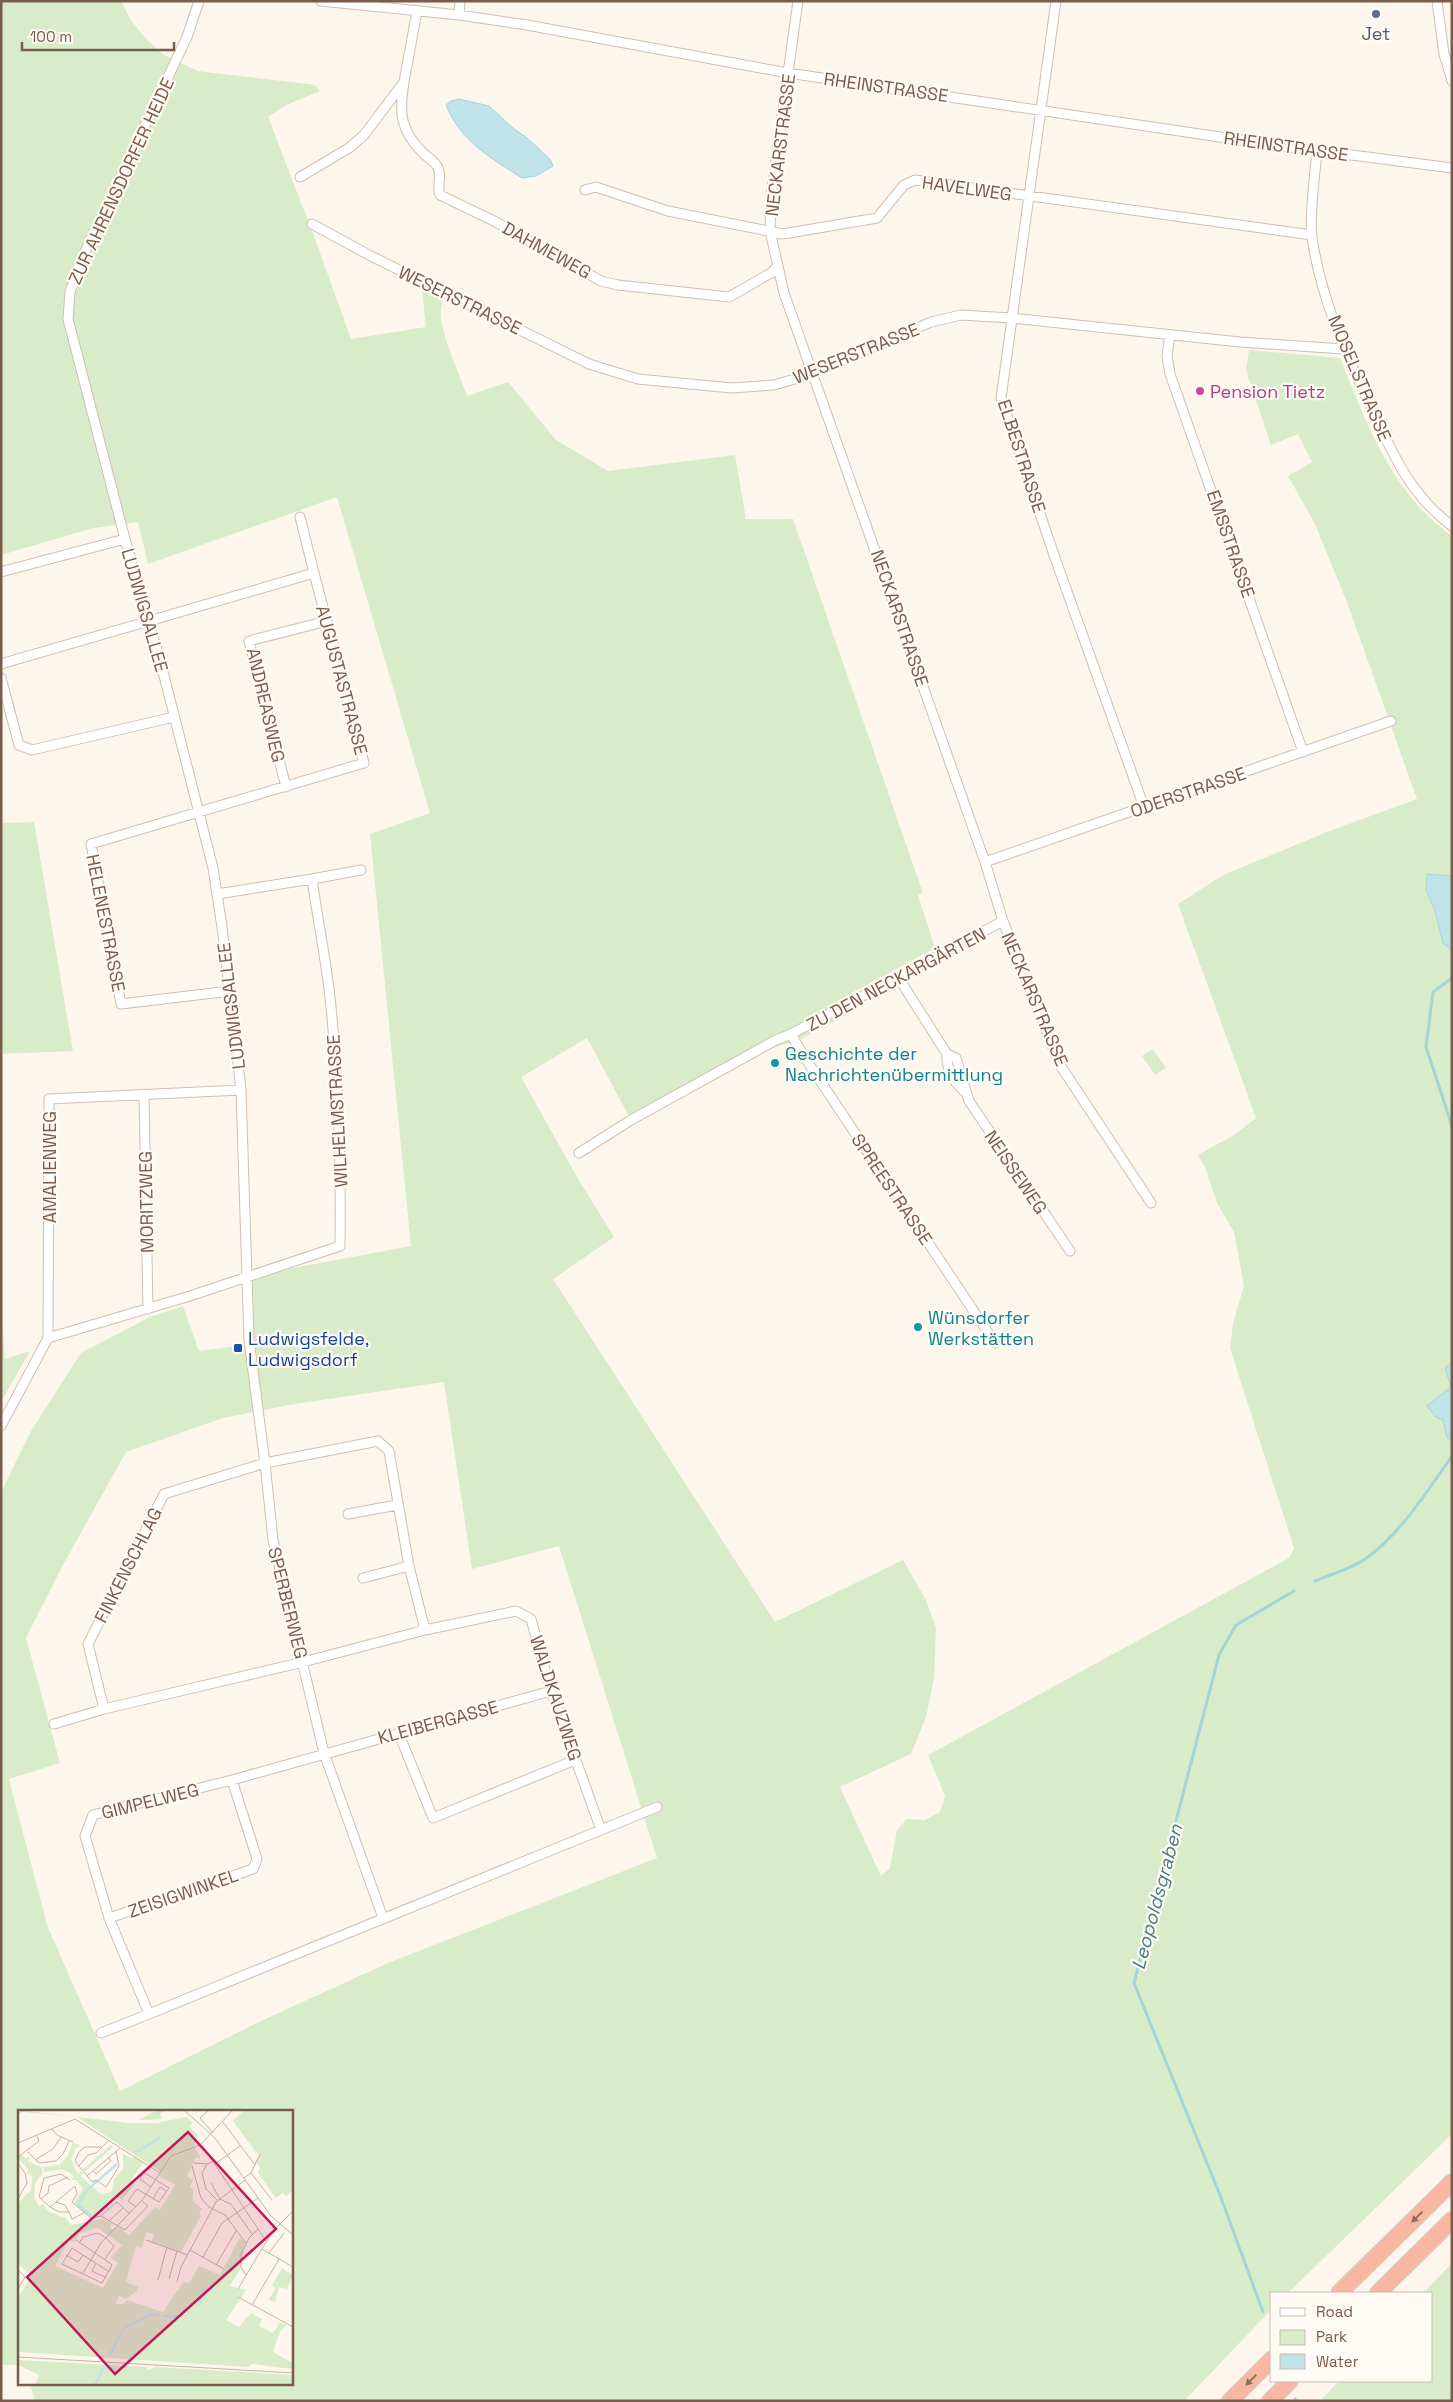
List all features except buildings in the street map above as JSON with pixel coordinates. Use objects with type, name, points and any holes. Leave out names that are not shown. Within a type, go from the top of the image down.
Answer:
[{"type":"highway","points":[[1340,2292],[1452,2182]]},
{"type":"highway","points":[[1379,2292],[1452,2220]]},
{"type":"highway","points":[[1230,2401],[1270,2361]]},
{"type":"highway","points":[[1270,2401],[1289,2382]]},
{"type":"street","name":"ZUR AHRENSDORFER HEIDE","points":[[125,539],[72,338],[68,319],[70,292],[81,260],[187,37],[199,1]]},
{"type":"street","name":"RHEINSTRASSE","points":[[321,1],[459,15],[527,25],[788,73],[1317,151],[1452,168]]},
{"type":"street","points":[[459,15],[460,1]]},
{"type":"street","name":"NECKARSTRASSE","points":[[798,1],[771,196],[770,231],[784,293],[985,862],[1003,921],[1060,1065],[1151,1204]]},
{"type":"street","name":"ELBESTRASSE","points":[[1056,1],[1010,318],[1001,398],[1054,555],[1144,807]]},
{"type":"street","points":[[1437,1],[1444,54],[1452,81]]},
{"type":"street","points":[[300,177],[349,148],[359,139],[404,82],[417,11]]},
{"type":"street","name":"DAHMEWEG","points":[[404,82],[401,120],[406,132],[421,152],[436,164],[441,174],[438,189],[440,195],[494,221],[601,281],[618,285],[729,297],[771,273],[777,267]]},
{"type":"street","name":"MOSELSTRASSE","points":[[1317,151],[1312,235],[1322,285],[1343,349],[1399,467],[1423,499],[1452,526]]},
{"type":"street","name":"HAVELWEG","points":[[585,190],[596,187],[668,211],[783,234],[877,218],[904,185],[914,180],[1312,235]]},
{"type":"street","name":"WESERSTRASSE","points":[[312,224],[377,259],[589,364],[638,379],[732,388],[774,385],[812,374],[946,317],[961,315],[1343,349]]},
{"type":"street","name":"EMSSTRASSE","points":[[1170,335],[1167,356],[1170,374],[1303,752]]},
{"type":"street","name":"AUGUSTASTRASSE","points":[[198,813],[364,764],[300,517]]},
{"type":"street","points":[[1,572],[125,539]]},
{"type":"street","name":"LUDWIGSALLEE","points":[[125,539],[150,622],[213,868],[241,1090],[246,1277]]},
{"type":"street","points":[[1,664],[314,574]]},
{"type":"street","name":"ANDREASWEG","points":[[286,787],[249,641],[327,621]]},
{"type":"street","points":[[1,678],[19,745],[32,750],[174,717]]},
{"type":"street","name":"ODERSTRASSE","points":[[985,862],[1391,721]]},
{"type":"street","name":"HELENESTRASSE","points":[[198,813],[91,844],[121,1004],[230,991]]},
{"type":"street","points":[[217,894],[361,870]]},
{"type":"street","name":"WILHELMSTRASSE","points":[[246,1277],[340,1246],[342,1156],[337,1083],[331,1006],[312,879]]},
{"type":"street","name":"ZU DEN NECKARGÄRTEN","points":[[579,1153],[630,1120],[776,1040],[791,1034],[1003,921]]},
{"type":"street","name":"NEISSEWEG","points":[[898,977],[947,1054],[956,1058],[964,1080],[964,1092],[968,1101],[1070,1251]]},
{"type":"street","name":"SPREESTRASSE","points":[[791,1034],[803,1055],[995,1343]]},
{"type":"street","name":"AMALIENWEG","points":[[48,1338],[49,1099],[241,1090]]},
{"type":"street","name":"MORITZWEG","points":[[144,1095],[148,1309]]},
{"type":"street","points":[[1,1426],[48,1338],[148,1309],[246,1277]]},
{"type":"street","name":"SPERBERWEG","points":[[246,1277],[249,1340],[273,1540],[324,1753],[383,1918]]},
{"type":"street","name":"FINKENSCHLAG","points":[[104,1709],[88,1644],[164,1494],[265,1463],[378,1441],[389,1451],[397,1505]]},
{"type":"street","points":[[348,1514],[397,1505],[409,1566],[425,1630]]},
{"type":"street","points":[[363,1578],[409,1566]]},
{"type":"street","name":"WALDKAUZWEG","points":[[303,1662],[425,1630],[516,1612],[531,1620],[551,1691],[601,1830]]},
{"type":"street","points":[[54,1724],[104,1709],[303,1662]]},
{"type":"street","name":"KLEIBERGASSE","points":[[324,1753],[551,1691]]},
{"type":"street","points":[[399,1734],[433,1818],[575,1760]]},
{"type":"street","name":"GIMPELWEG","points":[[149,2014],[109,1918],[85,1836],[93,1815],[232,1780],[324,1753]]},
{"type":"street","name":"ZEISIGWINKEL","points":[[109,1918],[253,1869],[257,1859],[232,1780]]},
{"type":"street","points":[[100,2033],[656,1807]]},
{"type":"green space","points":[[1,1],[121,1],[130,19],[146,39],[164,55],[198,71],[315,85],[320,91],[286,105],[268,117],[351,339],[426,327],[422,290],[443,301],[441,310],[444,334],[467,396],[508,382],[556,440],[608,471],[735,455],[746,519],[793,519],[923,893],[918,895],[935,948],[843,998],[850,1013],[803,1038],[736,1061],[631,1120],[587,1038],[521,1077],[577,1177],[614,1237],[553,1279],[775,1622],[903,1560],[926,1600],[936,1628],[934,1679],[926,1717],[911,1754],[840,1787],[881,1876],[890,1868],[897,1830],[907,1819],[925,1820],[940,1812],[945,1796],[928,1755],[1289,1558],[1294,1548],[1230,1348],[1233,1323],[1244,1286],[1234,1232],[1217,1203],[1206,1169],[1198,1155],[1234,1135],[1256,1118],[1178,904],[1223,875],[1327,832],[1417,799],[1348,605],[1315,524],[1288,476],[1312,462],[1298,434],[1271,445],[1246,370],[1249,350],[1340,358],[1361,410],[1395,476],[1416,504],[1452,537],[1452,876],[1427,874],[1426,889],[1435,911],[1443,943],[1452,950],[1452,1362],[1445,1368],[1451,1387],[1443,1419],[1447,1438],[1452,1442],[1452,2134],[1289,2292],[1270,2292],[1270,2311],[1184,2401],[35,2401],[30,2384],[292,2384],[292,2110],[18,2110],[18,2365],[1,2365],[1,1492],[31,1431],[81,1353],[150,1317],[183,1306],[199,1351],[253,1344],[246,1277],[411,1246],[370,834],[430,813],[337,497],[148,564],[138,522],[93,528],[1,555]],"holes":[[[444,1382],[472,1569],[559,1546],[657,1858],[388,1963],[263,2020],[120,2091],[47,1925],[9,1779],[60,1763],[26,1638],[63,1565],[126,1452],[223,1418],[294,1404]]]},
{"type":"green space","points":[[34,822],[73,1051],[1,1054],[1,823]]},
{"type":"green space","points":[[1153,1049],[1166,1068],[1155,1075],[1142,1056]]},
{"type":"green space","points":[[1,1305],[5,1359],[30,1351],[1,1402]]},
{"type":"green space","points":[[1452,2263],[1452,2401],[1320,2401],[1338,2382],[1433,2382],[1433,2292],[1424,2292]]},
{"type":"water","points":[[459,99],[489,106],[550,159],[553,166],[536,176],[522,178],[488,156],[468,139],[452,118],[446,105],[451,101]]},
{"type":"water","points":[[1427,874],[1452,876],[1452,950],[1443,943],[1435,911],[1426,890]]},
{"type":"water","points":[[1452,1362],[1452,1442],[1447,1438],[1443,1420],[1436,1417],[1427,1406],[1451,1387],[1445,1368]]},
{"type":"waterway","points":[[1452,978],[1433,992],[1426,1047],[1452,1126]]},
{"type":"waterway","name":"Leopoldsgraben","points":[[1315,1581],[1354,1566],[1378,1549],[1412,1512],[1452,1456]]},
{"type":"waterway","name":"Leopoldsgraben","points":[[1263,2312],[1220,2195],[1134,1983],[1219,1655],[1236,1625],[1294,1591]]},
{"type":"place","name":"Jet","points":[[1376,14]]},
{"type":"place","name":"Pension Tietz","points":[[1200,391]]},
{"type":"place","name":"Geschichte der Nachrichtenübermittlung","points":[[775,1063]]},
{"type":"place","name":"Wünsdorfer Werkstätten","points":[[918,1327]]},
{"type":"place","name":"Ludwigsfelde, Ludwigsdorf","points":[[238,1348]]}]
